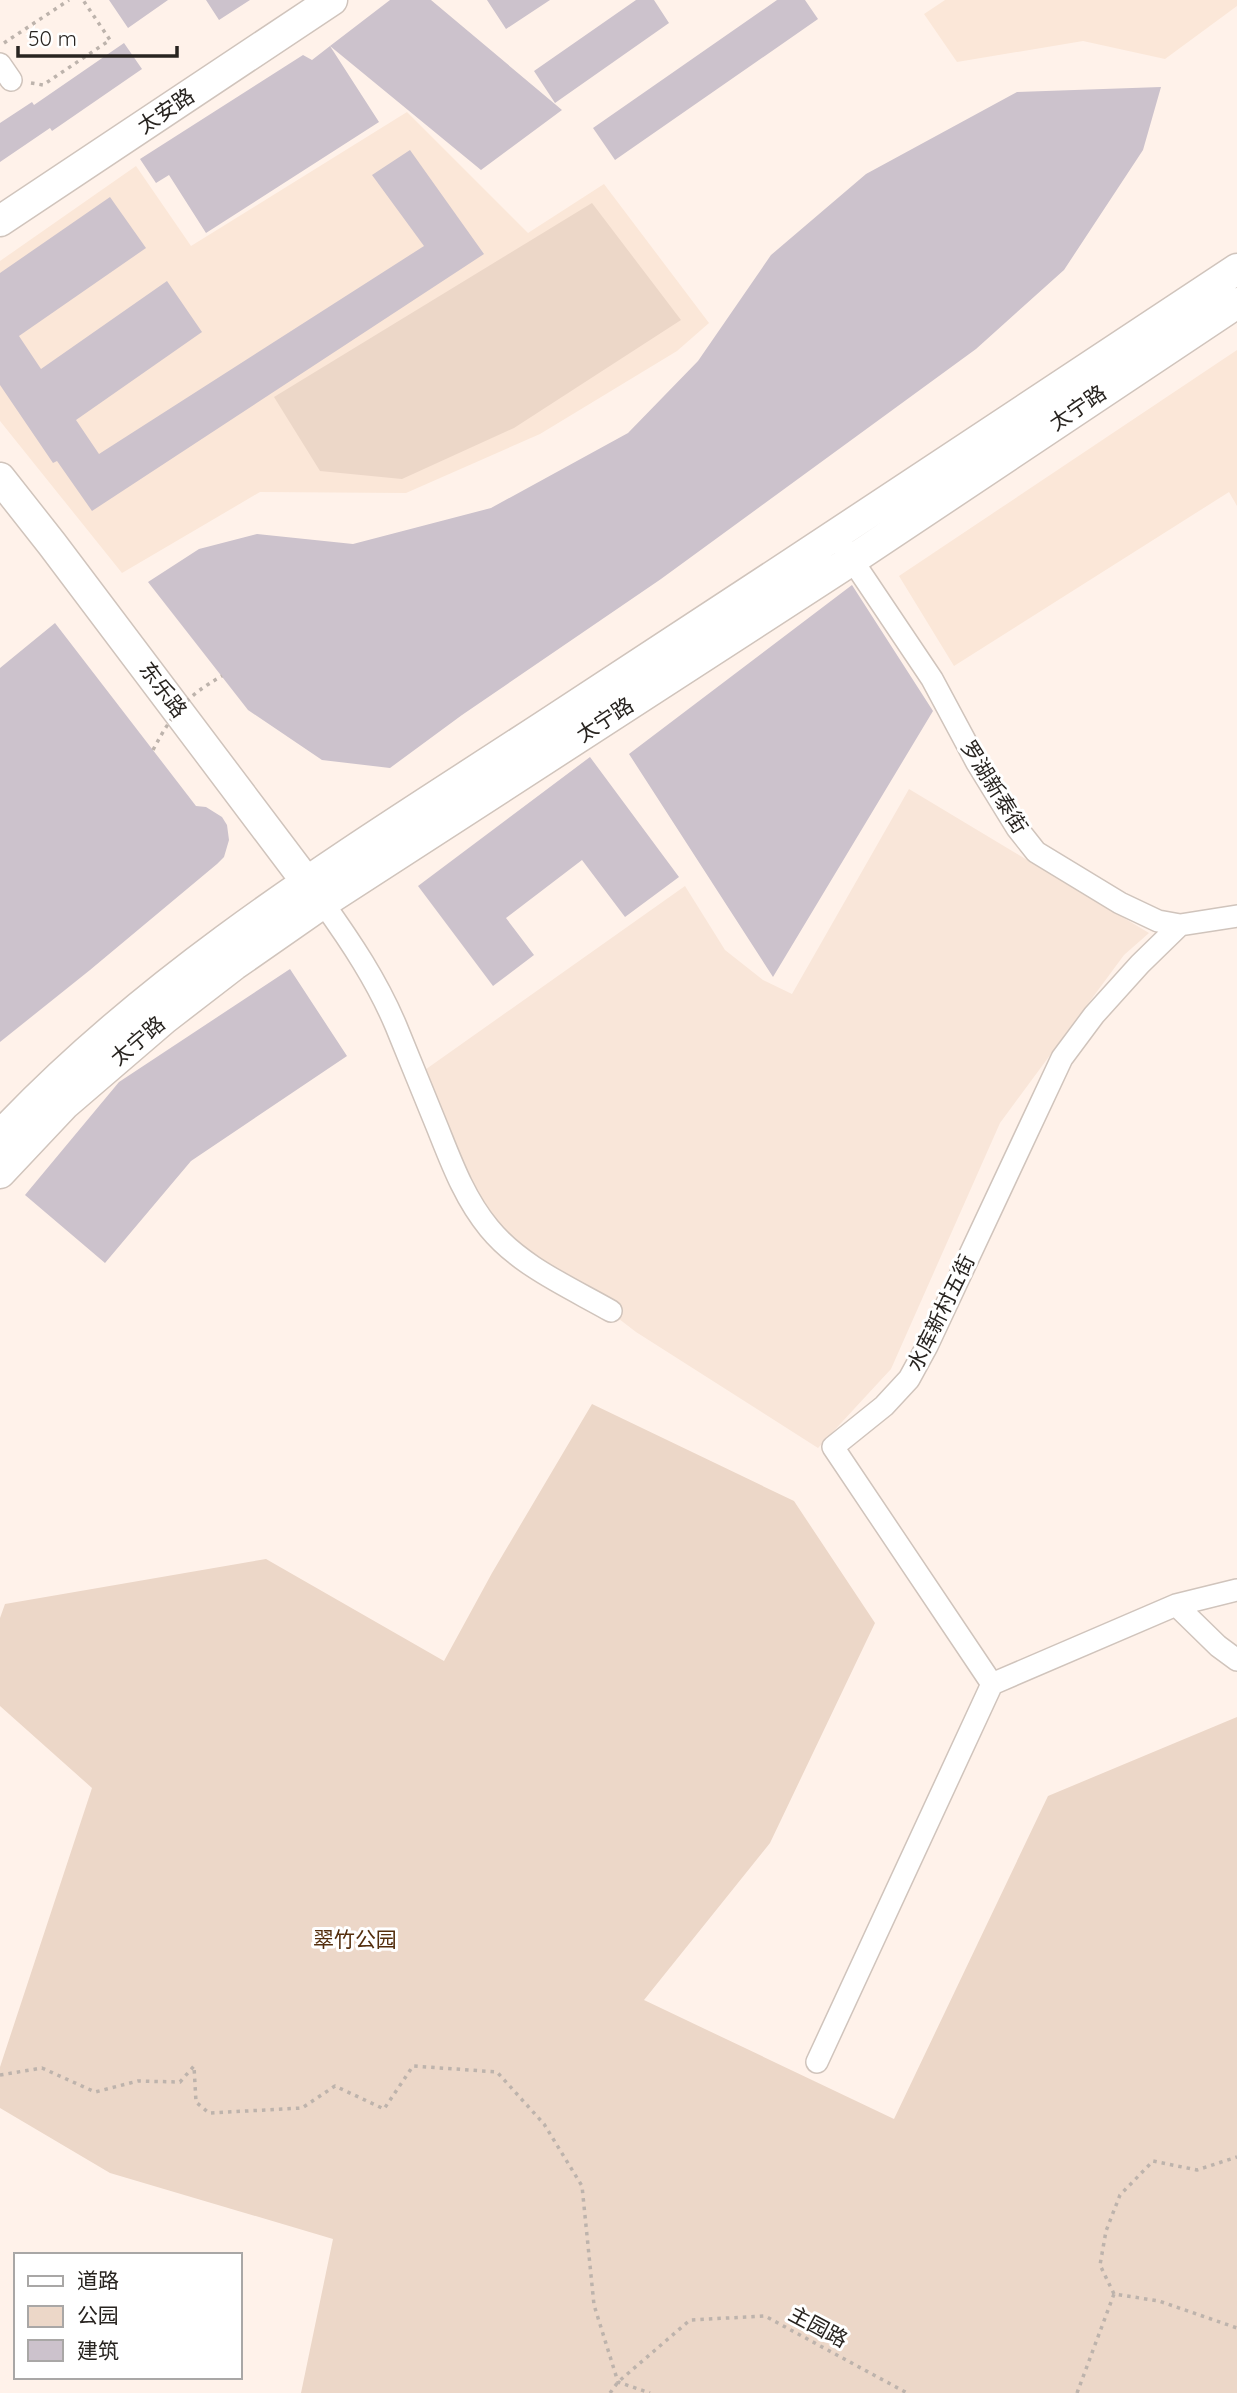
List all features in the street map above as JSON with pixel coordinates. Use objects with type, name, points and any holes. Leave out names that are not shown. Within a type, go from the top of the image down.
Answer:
[{"type":"main road","name":"太安路","points":[[0,221],[331,0]]},
{"type":"main road","name":"太宁路","points":[[844,548],[1237,269]]},
{"type":"main road","name":"太宁路","points":[[0,1136],[46,1087],[139,1006],[219,943],[315,892],[844,548],[1237,303]]},
{"type":"main road","name":"东乐路","points":[[0,478],[315,892]]},
{"type":"main road","name":"太宁路","points":[[0,1173],[65,1104],[164,1019],[234,965],[315,892]]},
{"type":"street","name":"罗湖新泰街","points":[[844,548],[932,679],[977,763],[1017,828],[1036,852],[1120,903],[1157,921],[1180,925],[1237,916]]},
{"type":"street","points":[[315,892],[365,962],[472,1204],[509,1250],[544,1274],[611,1311]]},
{"type":"street","name":"水库新村五街","points":[[992,1684],[833,1447],[884,1406],[909,1379],[1062,1058],[1094,1015],[1180,925]]},
{"type":"street","points":[[817,2062],[992,1684],[1177,1605],[1237,1590]]},
{"type":"street","points":[[1177,1605],[1218,1646],[1237,1660]]},
{"type":"path","points":[[0,46],[69,0]]},
{"type":"path","points":[[5,72],[43,85],[110,40],[84,1]]},
{"type":"path","points":[[153,750],[171,716],[204,687],[222,677]]},
{"type":"path","points":[[0,2075],[43,2068],[95,2092],[138,2081],[180,2082],[194,2066],[196,2102],[209,2113],[302,2109],[335,2086],[384,2109],[413,2066],[497,2072],[544,2124],[582,2186],[594,2305],[618,2382],[650,2393]]},
{"type":"path","points":[[1077,2393],[1114,2294],[1100,2265],[1106,2231],[1120,2195],[1153,2161],[1197,2170],[1237,2157]]},
{"type":"path","points":[[1114,2294],[1159,2301],[1237,2328]]},
{"type":"path","name":"主园路","points":[[610,2393],[618,2382],[690,2320],[765,2316],[907,2393]]},
{"type":"shaded area","points":[[945,0],[1237,0],[1237,6],[1165,59],[1083,41],[957,62],[924,14]]},
{"type":"shaded area","points":[[407,112],[528,233],[604,184],[709,323],[677,351],[540,434],[406,493],[260,492],[122,573],[0,421],[0,261],[136,166],[191,246]]},
{"type":"shaded area","points":[[1237,350],[1237,506],[1229,492],[954,666],[899,576]]},
{"type":"shaded area","points":[[909,789],[1149,933],[1124,955],[1000,1123],[891,1369],[818,1448],[636,1332],[489,1219],[449,1141],[422,1072],[685,886],[725,950],[763,980],[792,994]]},
{"type":"green space","points":[[592,203],[681,320],[514,428],[402,479],[320,471],[274,397]]},
{"type":"green space","name":"翠竹公园","points":[[592,1404],[794,1501],[875,1623],[770,1843],[644,2000],[894,2119],[1048,1796],[1237,1717],[1237,2393],[301,2393],[333,2239],[110,2173],[0,2108],[0,2067],[92,1788],[0,1706],[0,1618],[5,1604],[266,1559],[444,1661],[492,1573]]},
{"type":"building","points":[[109,0],[168,0],[128,28]]},
{"type":"building","points":[[206,0],[250,0],[219,20]]},
{"type":"building","points":[[390,0],[431,0],[562,110],[481,170],[330,46]]},
{"type":"building","points":[[487,0],[550,0],[506,29]]},
{"type":"building","points":[[636,0],[654,0],[669,23],[555,103],[534,71]]},
{"type":"building","points":[[777,0],[805,0],[818,19],[615,160],[593,128]]},
{"type":"building","points":[[124,43],[142,69],[52,131],[50,128],[0,162],[0,123],[32,102],[34,105]]},
{"type":"building","points":[[330,46],[379,122],[206,233],[169,175],[156,183],[140,159],[303,55],[312,60]]},
{"type":"building","points":[[1161,87],[1143,150],[1064,270],[976,349],[661,579],[462,715],[390,768],[322,760],[248,710],[148,582],[199,549],[257,534],[353,544],[491,508],[628,433],[698,361],[771,255],[866,174],[1017,92]]},
{"type":"building","points":[[410,150],[484,254],[92,511],[57,461],[53,463],[0,385],[0,273],[110,197],[146,248],[19,336],[41,369],[167,281],[202,332],[76,420],[99,454],[424,246],[372,175]]},
{"type":"building","points":[[852,585],[933,711],[773,977],[629,754]]},
{"type":"building","points":[[55,623],[196,806],[206,807],[222,817],[227,825],[229,840],[224,857],[217,864],[0,1042],[0,668]]},
{"type":"building","points":[[590,757],[679,877],[625,917],[582,860],[506,918],[534,955],[493,986],[418,886]]},
{"type":"building","points":[[290,969],[347,1056],[191,1161],[105,1263],[25,1195],[119,1082]]}]
